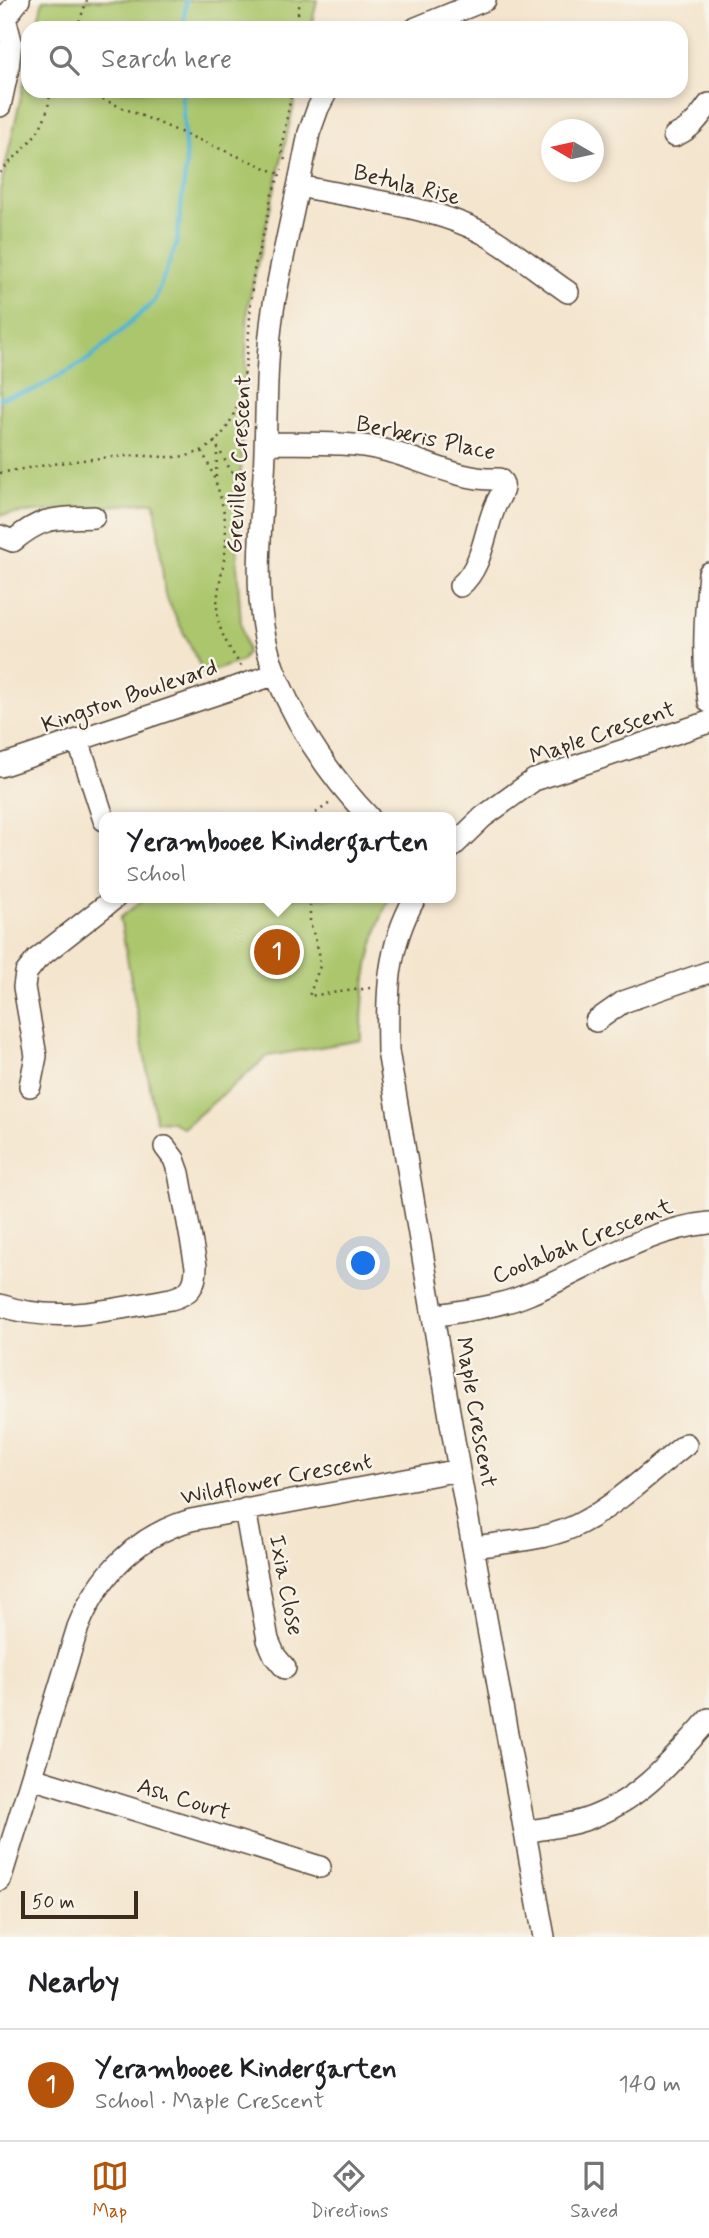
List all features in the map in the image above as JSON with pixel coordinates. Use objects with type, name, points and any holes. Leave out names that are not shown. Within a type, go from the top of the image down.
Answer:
[{"type":"street","points":[[0,106],[11,41],[2,18],[19,0]]},
{"type":"street","points":[[433,21],[485,0]]},
{"type":"street","name":"Grevillea Crescent","points":[[323,98],[309,133],[273,312],[259,546],[261,597],[265,632],[276,674],[312,747],[347,794],[364,812]]},
{"type":"street","points":[[674,136],[695,123],[709,104]]},
{"type":"street","name":"Betula Rise","points":[[299,186],[429,213],[460,223],[484,234],[568,292]]},
{"type":"street","name":"Berberis Place","points":[[266,443],[383,449],[476,479],[499,479],[503,483],[503,490],[494,507],[476,565],[469,579],[460,586]]},
{"type":"street","points":[[6,539],[43,520],[94,517]]},
{"type":"street","points":[[709,573],[704,666],[709,702]]},
{"type":"street","name":"Kingston Boulevard","points":[[0,766],[276,674]]},
{"type":"street","name":"Maple Crescent","points":[[456,843],[483,817],[534,780],[709,722]]},
{"type":"street","points":[[78,740],[101,812]]},
{"type":"street","points":[[30,1086],[36,1056],[24,987],[26,973],[37,959],[109,903]]},
{"type":"street","name":"Maple Crescent","points":[[412,903],[392,956],[387,988],[388,1051],[459,1469],[544,1937]]},
{"type":"street","points":[[596,1021],[623,1002],[709,972]]},
{"type":"street","points":[[0,1305],[43,1315],[82,1314],[171,1299],[191,1290],[196,1278],[196,1266],[179,1173],[165,1147]]},
{"type":"street","name":"Coolabah Crescent","points":[[434,1316],[526,1296],[650,1238],[683,1226],[709,1223]]},
{"type":"street","points":[[475,1547],[551,1534],[580,1524],[605,1508],[686,1444]]},
{"type":"street","name":"Wildflower Crescent","points":[[0,1880],[78,1627],[102,1581],[117,1563],[169,1527],[245,1509],[459,1469]]},
{"type":"street","name":"Ixia Close","points":[[245,1509],[268,1640],[275,1656],[285,1668]]},
{"type":"street","points":[[526,1832],[582,1821],[639,1793],[662,1773],[709,1720]]},
{"type":"street","name":"Ash Court","points":[[32,1778],[320,1867]]},
{"type":"path","points":[[80,21],[87,0]]},
{"type":"path","points":[[297,21],[300,0]]},
{"type":"path","points":[[0,173],[41,128],[50,98]]},
{"type":"path","points":[[100,98],[280,174]]},
{"type":"path","points":[[0,473],[58,462],[129,456],[187,456],[202,451],[214,441],[231,419],[239,403],[249,345],[255,269],[272,196],[285,160],[281,149],[291,98]]},
{"type":"path","points":[[214,441],[231,471],[243,481],[263,483]]},
{"type":"path","points":[[216,478],[218,449]]},
{"type":"path","points":[[202,451],[216,478],[222,500],[226,540],[218,615],[227,644],[251,682]]},
{"type":"path","points":[[318,812],[347,794]]},
{"type":"path","points":[[310,903],[310,922],[319,952],[320,966],[309,996],[387,988]]},
{"type":"green space","points":[[43,0],[317,0],[312,21],[38,21]]},
{"type":"green space","points":[[21,96],[21,98],[295,98],[248,305],[237,564],[241,623],[247,652],[242,661],[204,674],[165,595],[155,502],[0,515],[0,190]]},
{"type":"green space","points":[[139,903],[387,903],[376,933],[368,968],[362,1040],[268,1056],[183,1128],[173,1122],[156,1121],[120,918]]},
{"type":"waterway","points":[[184,21],[186,0]]},
{"type":"waterway","points":[[0,398],[34,390],[89,359],[154,302],[177,242],[186,165],[182,98]]},
{"type":"place","name":"Yerambooee Kindergarten","points":[[277,952]]}]
